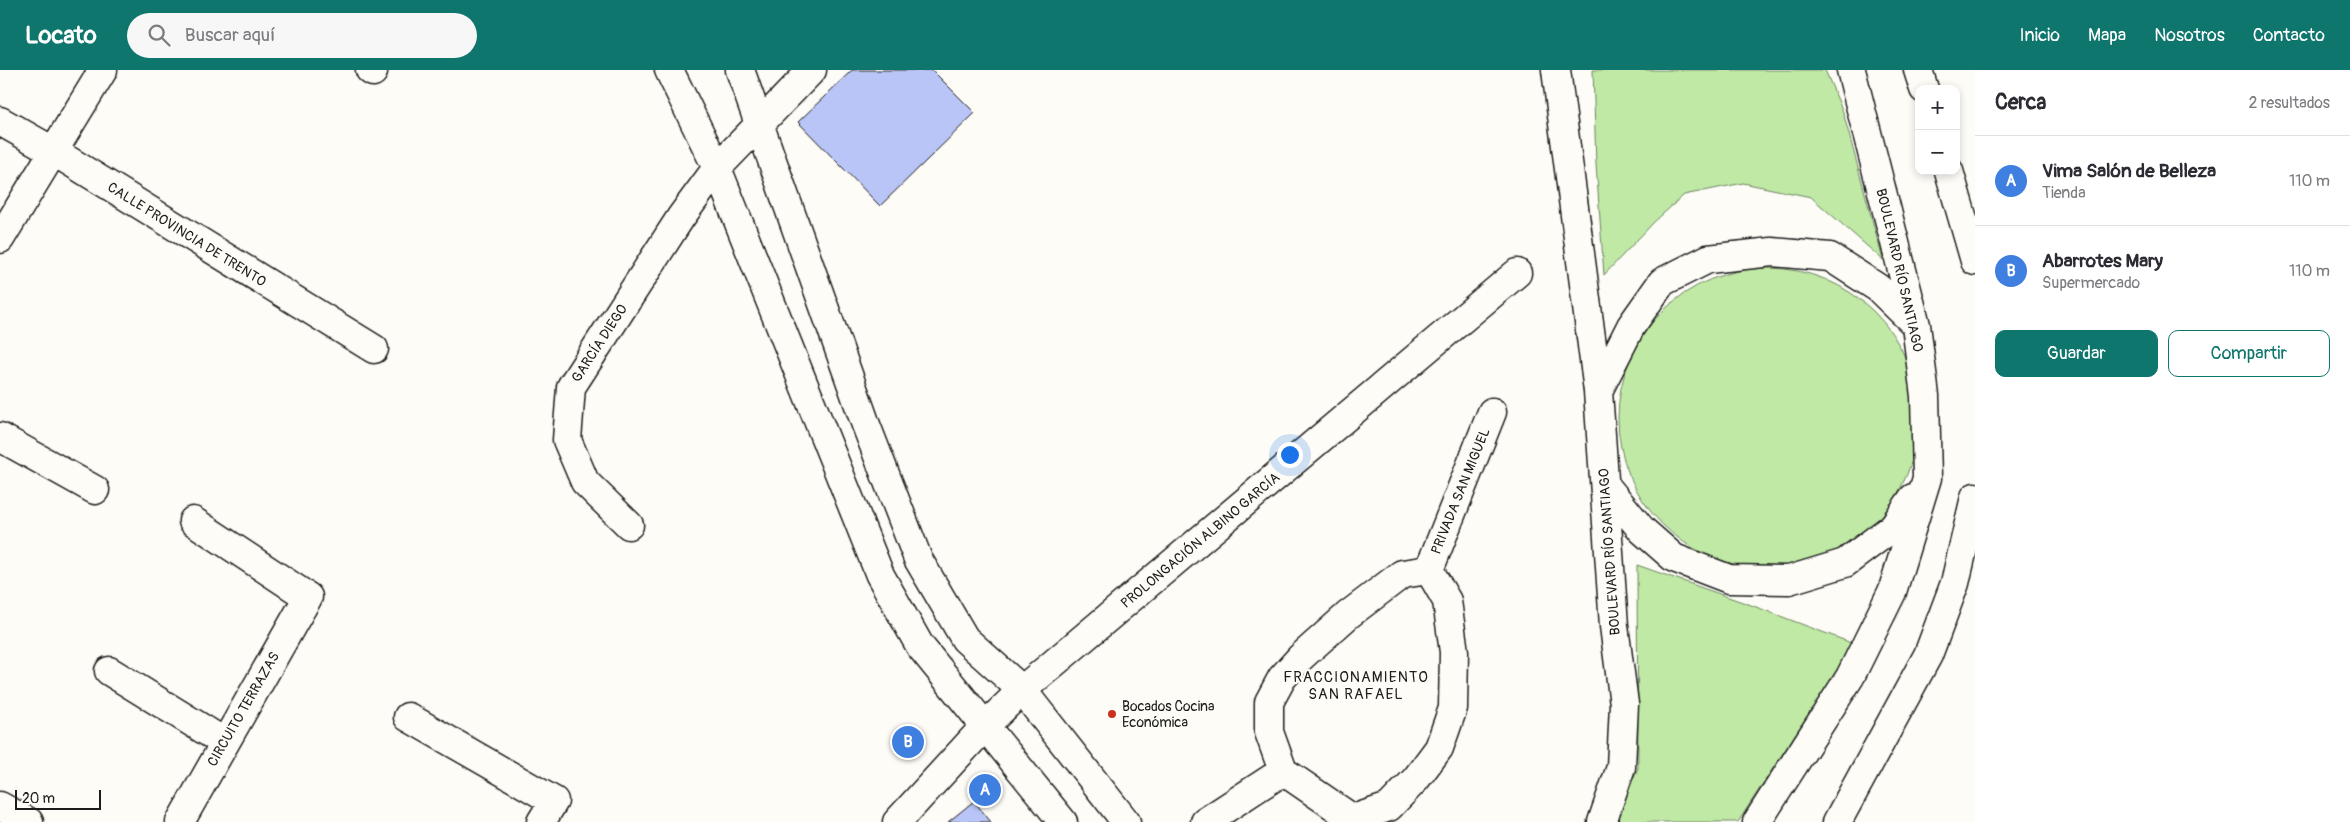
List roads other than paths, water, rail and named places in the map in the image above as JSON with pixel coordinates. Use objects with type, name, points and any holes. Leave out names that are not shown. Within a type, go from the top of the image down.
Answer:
[{"type":"street","points":[[0,239],[103,70]]},
{"type":"street","points":[[669,70],[717,168],[880,575],[920,646],[1063,822]]},
{"type":"street","points":[[740,70],[866,425],[918,559],[965,639],[1022,690],[1126,822]]},
{"type":"street","name":"GARCÍA DIEGO","points":[[629,525],[584,482],[567,440],[571,387],[681,217],[717,168],[812,70]]},
{"type":"street","name":"BOULEVARD RÍO SANTIAGO","points":[[1556,70],[1598,391],[1614,626],[1624,704],[1621,767],[1602,822]]},
{"type":"street","name":"BOULEVARD RÍO SANTIAGO","points":[[1758,822],[1850,677],[1892,592],[1926,478],[1925,396],[1916,325],[1851,70]]},
{"type":"street","points":[[1918,70],[1923,85]]},
{"type":"street","name":"CALLE PROVINCIA DE TRENTO","points":[[0,120],[374,349]]},
{"type":"street","points":[[1950,175],[1975,260]]},
{"type":"street","points":[[1598,391],[1632,326],[1662,282],[1708,259],[1772,252],[1830,258],[1878,288],[1916,325]]},
{"type":"street","name":"PROLONGACIÓN ALBINO GARCÍA","points":[[896,822],[986,725],[1022,690],[1517,273]]},
{"type":"street","name":"PRIVADA SAN MIGUEL","points":[[1429,570],[1492,412]]},
{"type":"street","points":[[0,437],[95,490]]},
{"type":"street","points":[[1604,485],[1642,530],[1674,558],[1729,579],[1789,580],[1845,563],[1893,527],[1926,478]]},
{"type":"street","points":[[1836,822],[1928,655],[1955,583],[1975,497]]},
{"type":"street","name":"CIRCUITO TERRAZAS","points":[[180,822],[308,596],[192,521]]},
{"type":"street","name":"PRIVADA SAN MIGUEL","points":[[1429,570],[1447,601],[1454,652],[1453,708],[1439,748],[1416,779],[1389,807],[1353,821],[1283,771],[1269,732],[1270,702],[1282,678],[1301,657],[1348,615],[1402,574],[1429,570]]},
{"type":"street","points":[[109,672],[224,742]]},
{"type":"street","points":[[408,717],[554,801],[541,822]]},
{"type":"street","points":[[1205,822],[1283,771]]},
{"type":"street","points":[[0,806],[29,822]]},
{"type":"place","name":"Bocados Cocina Económica","points":[[1112,714]]},
{"type":"place","name":"Abarrotes Mary","points":[[908,742]]},
{"type":"place","name":"Vima Salón de Belleza","points":[[985,790]]},
{"type":"district","name":"FRACCIONAMIENTO SAN RAFAEL","points":[[1356,686]]}]
